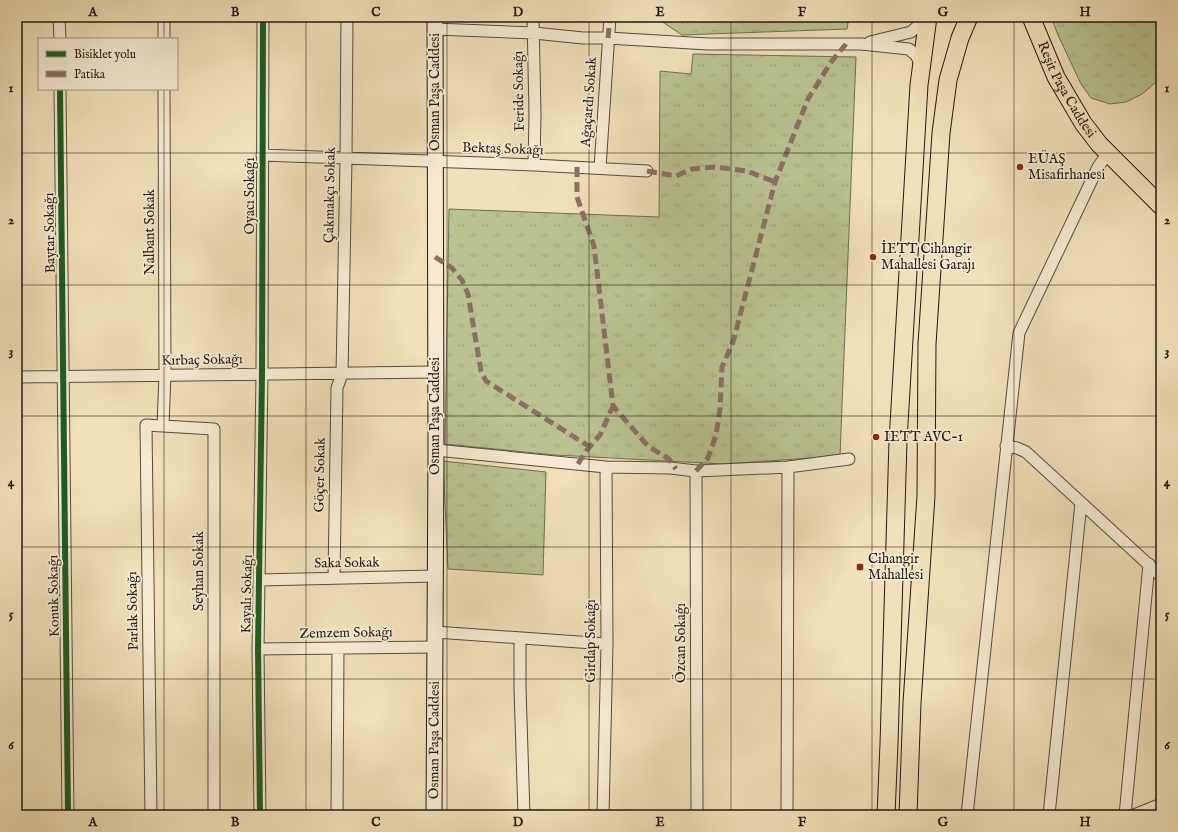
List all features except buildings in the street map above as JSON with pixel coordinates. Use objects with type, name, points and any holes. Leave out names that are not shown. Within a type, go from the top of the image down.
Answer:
[{"type":"main road","points":[[886,815],[898,441],[919,85],[928,17]]},
{"type":"main road","points":[[908,815],[912,703],[926,496],[927,344],[942,133],[948,80],[960,38],[969,17]]},
{"type":"main road","name":"Reşit Paşa Caddesi","points":[[1030,18],[1056,77],[1082,123],[1099,144],[1161,206]]},
{"type":"main road","name":"Osman Paşa Caddesi","points":[[434,815],[436,450],[435,23]]},
{"type":"street","points":[[60,17],[60,38]]},
{"type":"street","points":[[164,17],[164,38]]},
{"type":"street","name":"Oyacı Sokağı","points":[[262,374],[263,17]]},
{"type":"street","name":"Çakmakçı Sokak","points":[[342,374],[347,17]]},
{"type":"street","name":"Feride Sokağı","points":[[533,17],[535,115],[534,164]]},
{"type":"street","name":"Ağaçardı Sokak","points":[[600,168],[610,17]]},
{"type":"street","points":[[861,44],[911,32],[928,17]]},
{"type":"street","points":[[435,23],[583,38],[708,44],[861,44],[909,49],[916,55],[922,66]]},
{"type":"street","name":"Baytar Sokağı","points":[[60,90],[63,377]]},
{"type":"street","name":"Nalbant Sokak","points":[[164,90],[165,375]]},
{"type":"street","points":[[967,815],[1019,333],[1098,167],[1108,153]]},
{"type":"street","name":"Bektaş Sokağı","points":[[262,155],[534,164],[647,171]]},
{"type":"street","name":"Kırbaç Sokağı","points":[[17,377],[436,372]]},
{"type":"street","name":"Kayalı Sokağı","points":[[260,815],[258,649],[262,374]]},
{"type":"street","name":"Göçer Sokak","points":[[334,578],[337,388],[342,374]]},
{"type":"street","points":[[164,426],[165,375]]},
{"type":"street","name":"Konuk Sokağı","points":[[63,377],[68,815]]},
{"type":"street","name":"Parlak Sokağı","points":[[151,815],[146,425],[164,426]]},
{"type":"street","name":"Seyhan Sokak","points":[[164,426],[214,429],[214,815]]},
{"type":"street","points":[[1006,446],[1017,448],[1026,452],[1161,576]]},
{"type":"street","points":[[436,450],[606,467],[670,468],[696,471],[788,467],[848,459]]},
{"type":"street","name":"Girdap Sokağı","points":[[603,815],[607,644],[606,467]]},
{"type":"street","points":[[787,815],[788,467]]},
{"type":"street","name":"Özcan Sokağı","points":[[696,471],[697,815]]},
{"type":"street","points":[[1049,815],[1081,503]]},
{"type":"street","points":[[1125,815],[1149,564]]},
{"type":"street","name":"Saka Sokak","points":[[259,580],[435,576]]},
{"type":"street","points":[[520,638],[524,815]]},
{"type":"street","name":"Zemzem Sokağı","points":[[258,649],[338,648],[435,639],[520,638],[607,644]]},
{"type":"street","points":[[337,815],[338,648]]},
{"type":"street","points":[[1134,815],[1161,804]]},
{"type":"green space","points":[[658,17],[849,17],[847,29],[682,35],[658,19]]},
{"type":"green space","points":[[1051,17],[1161,17],[1161,78],[1142,94],[1126,102],[1110,104],[1091,98],[1081,84]]},
{"type":"green space","points":[[693,54],[856,57],[840,456],[723,464],[555,455],[445,444],[449,209],[659,217],[660,71],[691,74]]},
{"type":"green space","points":[[443,461],[546,472],[543,575],[448,569]]},
{"type":"marked path","points":[[608,38],[610,17]]},
{"type":"marked path","points":[[696,471],[708,458],[716,435],[720,409],[722,367],[733,342],[775,182],[808,99],[831,62],[846,44]]},
{"type":"marked path","points":[[577,167],[577,197],[594,246],[613,406],[648,446],[669,459],[676,469]]},
{"type":"marked path","points":[[647,171],[676,176],[692,169],[715,167],[747,171],[775,182]]},
{"type":"marked path","points":[[435,257],[452,268],[462,280],[468,294],[481,371],[486,381],[590,447]]},
{"type":"marked path","points":[[578,464],[586,451],[600,435],[613,406]]},
{"type":"cycle path","points":[[260,815],[258,649],[262,374],[263,17]]},
{"type":"cycle path","points":[[60,90],[68,815]]},
{"type":"place","name":"EÜAŞ Misafirhanesi","points":[[1020,167]]},
{"type":"place","name":"İETT Cihangir Mahallesi Garajı","points":[[873,257]]},
{"type":"place","name":"IETT AVC-1","points":[[876,437]]},
{"type":"place","name":"Cihangir Mahallesi","points":[[860,567]]}]
